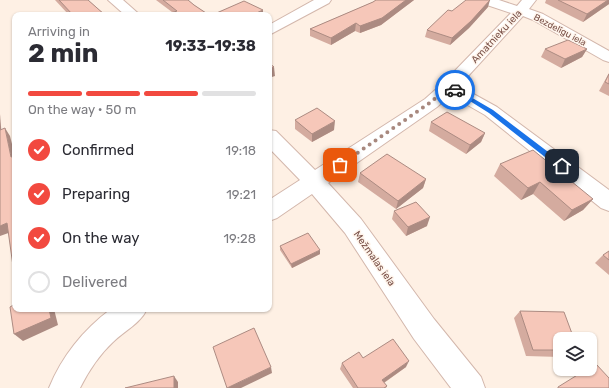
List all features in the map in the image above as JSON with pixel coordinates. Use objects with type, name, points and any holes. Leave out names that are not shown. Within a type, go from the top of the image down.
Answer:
[{"type":"street","points":[[115,0],[129,12]]},
{"type":"street","points":[[272,30],[324,0]]},
{"type":"street","name":"Bezdelīgu iela","points":[[486,0],[525,5],[538,17],[609,57]]},
{"type":"street","name":"Amatnieku iela","points":[[272,210],[431,102],[449,87],[525,5]]},
{"type":"street","points":[[449,87],[491,112],[609,202]]},
{"type":"street","name":"Mežmalas iela","points":[[272,139],[314,182],[353,226],[424,329],[470,388]]},
{"type":"street","points":[[64,388],[76,365],[103,332],[129,312]]},
{"type":"building","points":[[59,0],[88,0],[102,12],[70,12]]},
{"type":"building","points":[[163,0],[188,0],[204,12],[174,12],[177,11]]},
{"type":"building","points":[[376,0],[406,0],[382,18],[360,26],[356,23],[331,38],[310,29],[373,2]]},
{"type":"building","points":[[466,0],[490,0],[471,21],[452,38],[427,30],[448,10],[452,11]]},
{"type":"building","points":[[558,0],[608,0],[587,14]]},
{"type":"building","points":[[244,1],[263,10],[259,12],[219,12]]},
{"type":"building","points":[[568,40],[587,49],[565,59],[545,49]]},
{"type":"building","points":[[609,74],[609,84],[605,82]]},
{"type":"building","points":[[317,108],[335,121],[312,134],[295,120]]},
{"type":"building","points":[[447,112],[485,133],[470,145],[431,122]]},
{"type":"building","points":[[5,128],[12,157],[12,259],[7,223],[0,226],[0,130]]},
{"type":"building","points":[[533,150],[593,199],[572,210],[540,182],[528,188],[500,164]]},
{"type":"building","points":[[387,154],[426,179],[398,201],[360,173]]},
{"type":"building","points":[[416,202],[430,217],[408,227],[394,211]]},
{"type":"building","points":[[308,233],[320,250],[291,264],[280,246]]},
{"type":"building","points":[[609,251],[609,260],[603,255]]},
{"type":"building","points":[[12,306],[12,312],[50,312],[51,318],[14,334],[10,307]]},
{"type":"building","points":[[520,311],[564,312],[571,332],[553,332],[553,350],[533,350]]},
{"type":"building","points":[[254,328],[271,367],[227,388],[213,347]]},
{"type":"building","points":[[393,339],[409,361],[382,380],[387,386],[384,388],[358,388],[342,363],[359,352],[363,358]]},
{"type":"building","points":[[597,365],[609,378],[609,388],[558,387],[576,376],[597,376]]},
{"type":"building","points":[[174,376],[174,388],[125,388]]},
{"type":"way so far","points":[[340,165],[431,102],[449,87],[455,90]]},
{"type":"route","points":[[455,90],[491,112],[562,166]]}]
